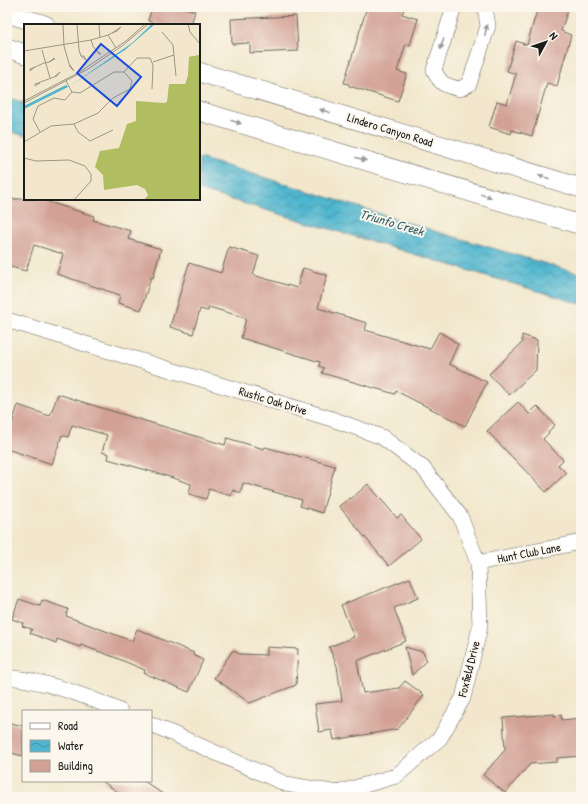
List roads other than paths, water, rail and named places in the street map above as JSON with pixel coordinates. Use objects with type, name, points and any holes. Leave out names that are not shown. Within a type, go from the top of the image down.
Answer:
[{"type":"street","points":[[454,7],[434,70],[439,82],[449,87],[460,89],[469,84],[488,26],[485,7]]},
{"type":"street","points":[[7,13],[42,24]]},
{"type":"street","points":[[7,48],[24,54]]},
{"type":"street","name":"Lindero Canyon Road","points":[[200,72],[581,188]]},
{"type":"street","points":[[200,111],[581,225]]},
{"type":"street","name":"Rustic Oak Drive","points":[[7,320],[332,419],[382,436],[423,468],[460,516],[478,563]]},
{"type":"street","name":"Hunt Club Lane","points":[[478,563],[581,542]]},
{"type":"street","name":"Foxfield Drive","points":[[152,724],[286,784],[337,793],[396,776],[440,738],[463,698],[480,627],[478,563]]},
{"type":"street","points":[[7,677],[53,686],[98,701],[118,710]]},
{"type":"water","points":[[7,97],[24,103],[24,136],[7,130]]},
{"type":"water","name":"Triunfo Creek","points":[[200,158],[441,233],[581,274],[581,304],[200,190]]}]
